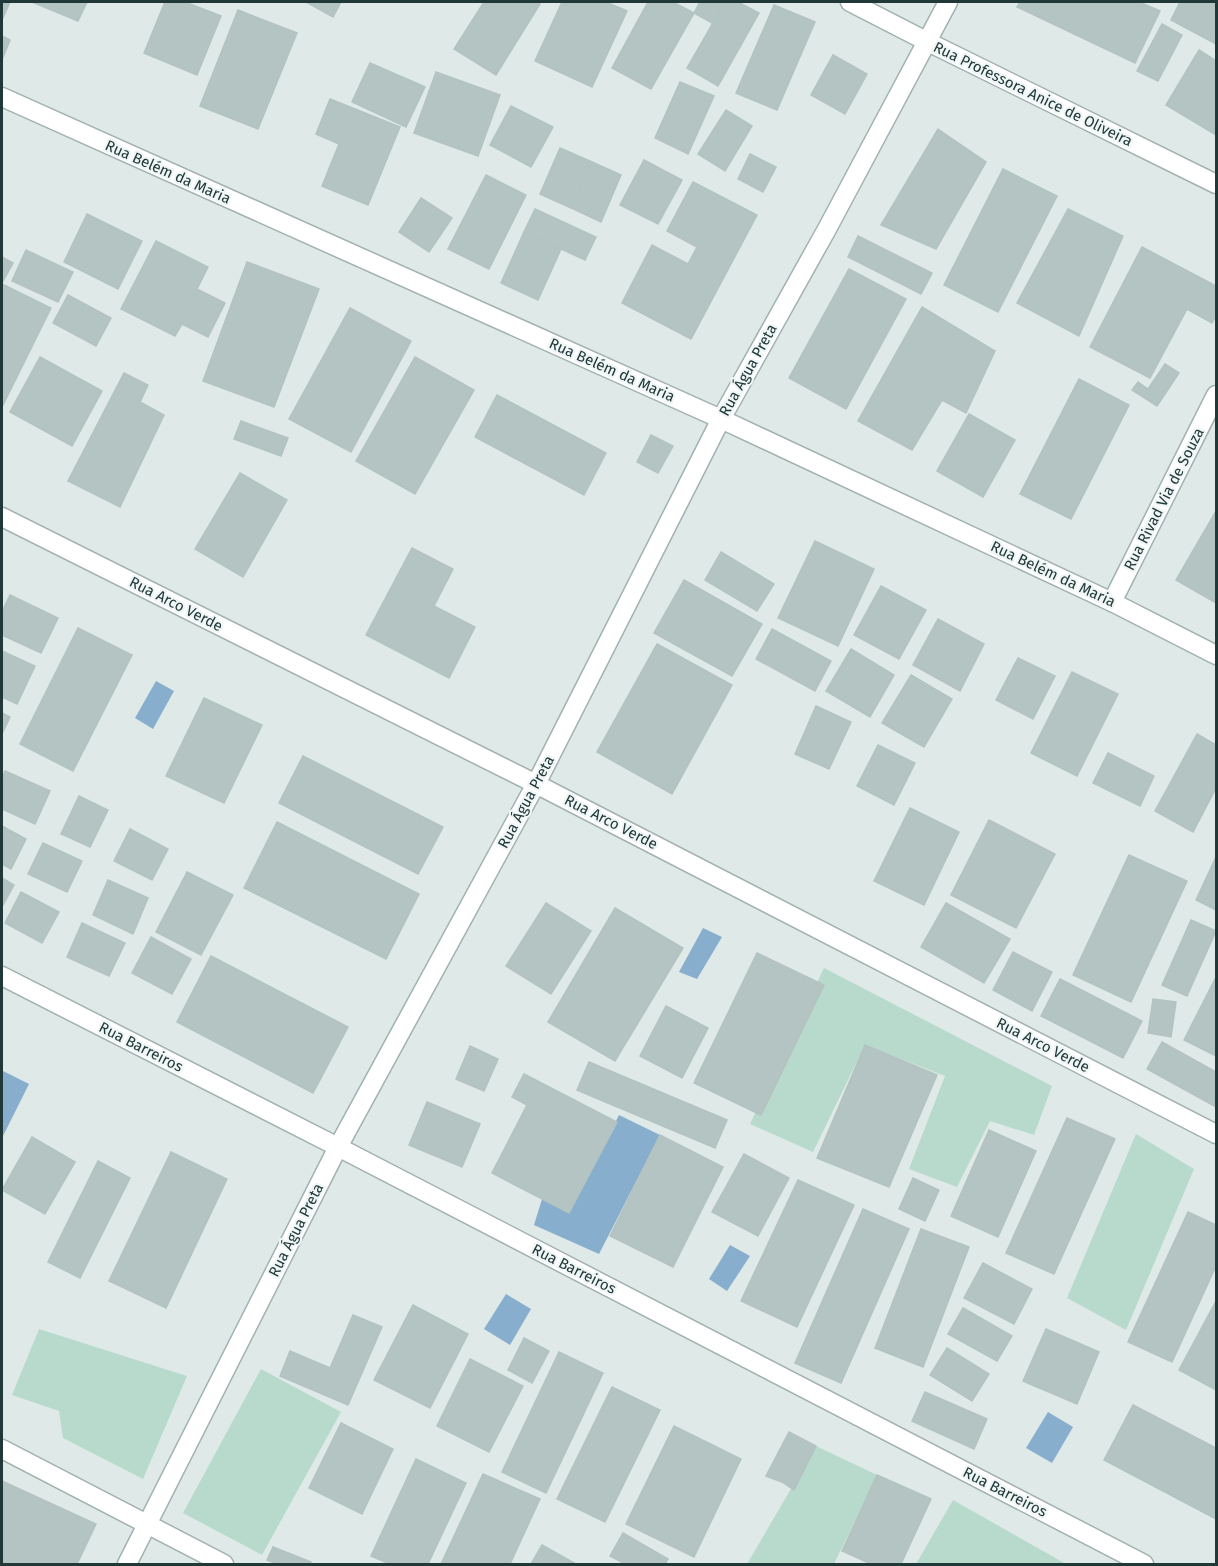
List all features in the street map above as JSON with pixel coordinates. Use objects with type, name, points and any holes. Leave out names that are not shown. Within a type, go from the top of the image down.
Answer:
[{"type":"street","name":"Rua Professora Anice de Oliveira","points":[[850,2],[1216,184]]},
{"type":"street","name":"Rua Água Preta","points":[[127,1564],[338,1147],[536,784],[721,419],[827,229],[948,2]]},
{"type":"street","name":"Rua Belém da Maria","points":[[2,97],[721,419],[1112,602],[1216,655]]},
{"type":"street","name":"Rua Rivad Via de Souza","points":[[1112,602],[1216,395]]},
{"type":"street","name":"Rua Arco Verde","points":[[2,517],[536,784],[1216,1134]]},
{"type":"street","name":"Rua Barreiros","points":[[2,976],[1144,1564]]},
{"type":"street","points":[[2,1449],[224,1564]]},
{"type":"green space","points":[[824,968],[1052,1086],[1034,1135],[990,1121],[957,1187],[909,1169],[945,1076],[865,1045],[813,1152],[750,1124]]},
{"type":"green space","points":[[1136,1134],[1194,1169],[1126,1330],[1067,1298]]},
{"type":"green space","points":[[39,1329],[187,1376],[143,1479],[63,1438],[59,1411],[12,1395]]},
{"type":"green space","points":[[261,1369],[341,1412],[262,1555],[183,1513]]},
{"type":"green space","points":[[816,1446],[877,1475],[834,1564],[747,1564]]},
{"type":"green space","points":[[953,1500],[1066,1564],[916,1564]]},
{"type":"water","points":[[156,681],[174,691],[153,729],[135,718]]},
{"type":"water","points":[[703,928],[722,937],[697,979],[679,972]]},
{"type":"water","points":[[3,1071],[29,1084],[2,1138],[2,1074]]},
{"type":"water","points":[[619,1115],[660,1135],[599,1254],[534,1225],[542,1199],[569,1212]]},
{"type":"water","points":[[730,1245],[750,1256],[727,1291],[709,1279]]},
{"type":"water","points":[[506,1294],[531,1309],[510,1345],[484,1329]]},
{"type":"water","points":[[1048,1412],[1073,1427],[1052,1463],[1026,1448]]},
{"type":"building","points":[[2,2],[10,2],[2,20]]},
{"type":"building","points":[[32,2],[87,2],[78,21]]},
{"type":"building","points":[[165,2],[185,2],[221,16],[197,75],[144,53]]},
{"type":"building","points":[[306,2],[341,2],[333,17]]},
{"type":"building","points":[[484,2],[536,2],[540,4],[496,75],[454,49]]},
{"type":"building","points":[[562,2],[606,2],[627,11],[592,87],[535,61]]},
{"type":"building","points":[[648,2],[673,2],[694,13],[651,89],[612,68]]},
{"type":"building","points":[[700,2],[725,2],[712,23],[694,13]]},
{"type":"building","points":[[725,2],[738,2],[759,13],[718,86],[687,68]]},
{"type":"building","points":[[1020,2],[1139,2],[1160,11],[1135,63],[1017,7]]},
{"type":"building","points":[[1180,2],[1216,2],[1216,44],[1171,20]]},
{"type":"building","points":[[774,5],[815,22],[777,110],[736,93]]},
{"type":"building","points":[[238,10],[297,33],[258,129],[200,106]]},
{"type":"building","points":[[1162,24],[1182,35],[1158,81],[1137,71]]},
{"type":"building","points":[[2,36],[10,40],[2,60]]},
{"type":"building","points":[[1199,50],[1216,61],[1216,135],[1166,105]]},
{"type":"building","points":[[833,55],[867,74],[845,114],[811,95]]},
{"type":"building","points":[[370,63],[425,87],[406,127],[352,102]]},
{"type":"building","points":[[436,72],[500,95],[478,156],[414,133]]},
{"type":"building","points":[[680,82],[714,96],[688,154],[655,138]]},
{"type":"building","points":[[330,99],[400,127],[368,205],[322,186],[339,144],[316,134]]},
{"type":"building","points":[[511,106],[553,127],[531,167],[490,145]]},
{"type":"building","points":[[726,110],[752,126],[725,171],[698,154]]},
{"type":"building","points":[[938,129],[986,162],[936,249],[881,225]]},
{"type":"building","points":[[560,148],[592,162],[571,208],[540,194]]},
{"type":"building","points":[[750,154],[776,167],[763,192],[738,179]]},
{"type":"building","points":[[644,160],[682,180],[658,224],[620,205]]},
{"type":"building","points":[[592,162],[621,175],[601,222],[571,208]]},
{"type":"building","points":[[1003,169],[1057,196],[998,312],[944,285]]},
{"type":"building","points":[[486,175],[526,195],[489,269],[448,249]]},
{"type":"building","points":[[693,182],[757,215],[691,339],[622,303],[652,245],[688,264],[697,247],[667,231]]},
{"type":"building","points":[[421,198],[452,218],[429,252],[399,232]]},
{"type":"building","points":[[535,209],[596,237],[585,260],[524,232]]},
{"type":"building","points":[[1068,209],[1123,236],[1079,336],[1017,303]]},
{"type":"building","points":[[87,214],[142,241],[118,289],[64,262]]},
{"type":"building","points":[[524,232],[561,249],[538,300],[501,283]]},
{"type":"building","points":[[858,236],[932,273],[921,294],[848,257]]},
{"type":"building","points":[[156,241],[208,267],[197,289],[225,303],[208,337],[182,324],[175,336],[121,309]]},
{"type":"building","points":[[1142,247],[1216,286],[1216,315],[1212,323],[1187,309],[1150,378],[1090,347]]},
{"type":"building","points":[[26,250],[73,272],[58,302],[12,281]]},
{"type":"building","points":[[2,257],[13,263],[2,283]]},
{"type":"building","points":[[247,262],[319,289],[274,407],[203,381]]},
{"type":"building","points":[[849,269],[906,299],[846,409],[789,378]]},
{"type":"building","points":[[2,284],[51,308],[3,405],[2,404]]},
{"type":"building","points":[[68,295],[111,318],[96,346],[53,323]]},
{"type":"building","points":[[922,307],[995,351],[966,413],[942,400],[912,450],[858,421]]},
{"type":"building","points":[[350,308],[411,341],[351,452],[289,419]]},
{"type":"building","points":[[40,357],[102,391],[72,446],[10,412]]},
{"type":"building","points":[[415,357],[474,390],[415,494],[356,461]]},
{"type":"building","points":[[1165,364],[1179,373],[1157,406],[1132,390],[1138,382],[1148,389]]},
{"type":"building","points":[[124,373],[148,385],[140,402],[164,415],[120,507],[68,481]]},
{"type":"building","points":[[1079,379],[1129,405],[1071,519],[1020,494]]},
{"type":"building","points":[[497,395],[606,453],[584,495],[475,437]]},
{"type":"building","points":[[969,414],[1015,440],[983,497],[937,471]]},
{"type":"building","points":[[241,421],[288,438],[281,456],[234,439]]},
{"type":"building","points":[[651,435],[673,446],[658,473],[637,462]]},
{"type":"building","points":[[240,473],[287,500],[243,577],[195,549]]},
{"type":"building","points":[[1216,511],[1216,603],[1176,580]]},
{"type":"building","points":[[815,541],[874,569],[838,646],[778,618]]},
{"type":"building","points":[[412,548],[453,569],[434,606],[475,627],[449,678],[366,635]]},
{"type":"building","points":[[721,552],[774,584],[757,611],[705,580]]},
{"type":"building","points":[[684,580],[762,624],[732,676],[654,633]]},
{"type":"building","points":[[881,586],[926,610],[899,659],[854,635]]},
{"type":"building","points":[[10,595],[58,618],[41,653],[2,635],[2,612]]},
{"type":"building","points":[[938,619],[984,644],[960,691],[913,665]]},
{"type":"building","points":[[78,628],[132,655],[73,771],[20,744]]},
{"type":"building","points":[[772,629],[831,661],[815,691],[756,659]]},
{"type":"building","points":[[657,644],[732,685],[672,794],[597,752]]},
{"type":"building","points":[[851,649],[894,675],[870,717],[826,691]]},
{"type":"building","points":[[2,651],[35,666],[17,704],[2,697]]},
{"type":"building","points":[[1018,658],[1055,676],[1033,719],[996,700]]},
{"type":"building","points":[[1072,672],[1118,694],[1077,776],[1031,753]]},
{"type":"building","points":[[911,675],[952,699],[924,747],[882,723]]},
{"type":"building","points":[[204,698],[262,725],[224,803],[166,776]]},
{"type":"building","points":[[816,706],[851,722],[829,769],[795,754]]},
{"type":"building","points":[[2,713],[10,717],[2,734]]},
{"type":"building","points":[[1197,734],[1216,745],[1216,788],[1193,832],[1155,811]]},
{"type":"building","points":[[878,745],[915,763],[894,805],[857,786]]},
{"type":"building","points":[[1108,753],[1154,776],[1140,806],[1093,783]]},
{"type":"building","points":[[303,756],[443,827],[418,874],[279,803]]},
{"type":"building","points":[[5,771],[50,791],[35,824],[2,809],[2,779]]},
{"type":"building","points":[[79,796],[108,810],[90,847],[61,834]]},
{"type":"building","points":[[910,808],[959,832],[924,905],[874,881]]},
{"type":"building","points":[[989,820],[1055,854],[1016,928],[951,895]]},
{"type":"building","points":[[277,822],[419,894],[386,959],[244,888]]},
{"type":"building","points":[[2,826],[26,839],[11,869],[2,864]]},
{"type":"building","points":[[130,829],[168,849],[152,880],[114,861]]},
{"type":"building","points":[[43,843],[82,861],[67,892],[28,874]]},
{"type":"building","points":[[1129,855],[1187,881],[1131,1002],[1073,975]]},
{"type":"building","points":[[1216,857],[1216,910],[1196,900]]},
{"type":"building","points":[[187,872],[233,895],[201,955],[156,932]]},
{"type":"building","points":[[2,878],[14,885],[2,907]]},
{"type":"building","points":[[108,880],[148,898],[133,934],[93,915]]},
{"type":"building","points":[[21,892],[59,912],[42,943],[5,923]]},
{"type":"building","points":[[546,903],[591,931],[551,994],[506,966]]},
{"type":"building","points":[[946,903],[1010,939],[984,983],[921,947]]},
{"type":"building","points":[[615,908],[683,948],[615,1061],[548,1022]]},
{"type":"building","points":[[1191,920],[1216,931],[1187,996],[1162,985]]},
{"type":"building","points":[[82,923],[125,943],[109,976],[67,957]]},
{"type":"building","points":[[151,937],[191,959],[172,994],[132,973]]},
{"type":"building","points":[[1013,952],[1052,972],[1032,1011],[993,990]]},
{"type":"building","points":[[757,953],[824,985],[761,1115],[694,1083]]},
{"type":"building","points":[[211,956],[348,1027],[313,1093],[177,1022]]},
{"type":"building","points":[[1216,977],[1216,1056],[1184,1040]]},
{"type":"building","points":[[1060,979],[1142,1021],[1123,1058],[1041,1016]]},
{"type":"building","points":[[1153,999],[1176,1002],[1171,1037],[1148,1033]]},
{"type":"building","points":[[666,1006],[708,1028],[682,1078],[640,1056]]},
{"type":"building","points":[[1162,1042],[1216,1072],[1216,1107],[1147,1069]]},
{"type":"building","points":[[865,1045],[937,1075],[889,1187],[817,1158]]},
{"type":"building","points":[[470,1046],[498,1059],[484,1091],[456,1079]]},
{"type":"building","points":[[589,1062],[727,1120],[715,1148],[577,1090]]},
{"type":"building","points":[[524,1074],[617,1122],[569,1213],[492,1173],[527,1105],[512,1097]]},
{"type":"building","points":[[427,1102],[480,1124],[462,1167],[409,1145]]},
{"type":"building","points":[[1067,1118],[1115,1139],[1054,1274],[1006,1253]]},
{"type":"building","points":[[989,1130],[1036,1151],[998,1237],[951,1216]]},
{"type":"building","points":[[660,1135],[723,1167],[673,1267],[610,1236]]},
{"type":"building","points":[[32,1137],[75,1162],[45,1214],[2,1190]]},
{"type":"building","points":[[171,1152],[227,1179],[166,1308],[109,1281]]},
{"type":"building","points":[[744,1154],[789,1178],[758,1236],[712,1212]]},
{"type":"building","points":[[98,1161],[130,1178],[80,1278],[48,1262]]},
{"type":"building","points":[[913,1178],[939,1190],[925,1221],[899,1209]]},
{"type":"building","points":[[798,1180],[854,1205],[797,1327],[741,1301]]},
{"type":"building","points":[[863,1209],[909,1229],[841,1383],[795,1363]]},
{"type":"building","points":[[1188,1212],[1216,1225],[1216,1266],[1172,1362],[1128,1342]]},
{"type":"building","points":[[921,1229],[969,1247],[923,1367],[875,1348]]},
{"type":"building","points":[[983,1263],[1032,1289],[1014,1324],[964,1298]]},
{"type":"building","points":[[1216,1301],[1216,1390],[1179,1370]]},
{"type":"building","points":[[413,1305],[468,1334],[430,1408],[374,1380]]},
{"type":"building","points":[[963,1308],[1012,1336],[997,1361],[948,1334]]},
{"type":"building","points":[[353,1315],[382,1327],[348,1405],[280,1376],[290,1351],[330,1368]]},
{"type":"building","points":[[1046,1329],[1099,1352],[1077,1404],[1023,1381]]},
{"type":"building","points":[[524,1338],[549,1351],[532,1383],[508,1370]]},
{"type":"building","points":[[947,1348],[989,1374],[972,1401],[930,1375]]},
{"type":"building","points":[[559,1352],[603,1373],[546,1493],[502,1472]]},
{"type":"building","points":[[470,1359],[523,1386],[489,1452],[437,1426]]},
{"type":"building","points":[[612,1387],[660,1410],[605,1522],[557,1499]]},
{"type":"building","points":[[925,1392],[987,1419],[974,1449],[912,1421]]},
{"type":"building","points":[[1133,1405],[1216,1448],[1216,1519],[1104,1460]]},
{"type":"building","points":[[341,1423],[393,1449],[362,1514],[309,1488]]},
{"type":"building","points":[[674,1426],[741,1459],[694,1557],[626,1524]]},
{"type":"building","points":[[789,1432],[816,1446],[794,1490],[766,1476]]},
{"type":"building","points":[[416,1459],[466,1483],[428,1564],[390,1564],[371,1556]]},
{"type":"building","points":[[483,1474],[540,1499],[510,1564],[441,1564]]},
{"type":"building","points":[[877,1475],[931,1499],[901,1564],[871,1564],[842,1551]]},
{"type":"building","points":[[2,1481],[96,1524],[77,1564],[2,1564]]},
{"type":"building","points":[[623,1533],[668,1559],[665,1564],[625,1564],[610,1556]]},
{"type":"building","points":[[542,1545],[576,1564],[531,1564]]},
{"type":"building","points":[[273,1547],[311,1562],[310,1564],[278,1564],[267,1560]]}]
